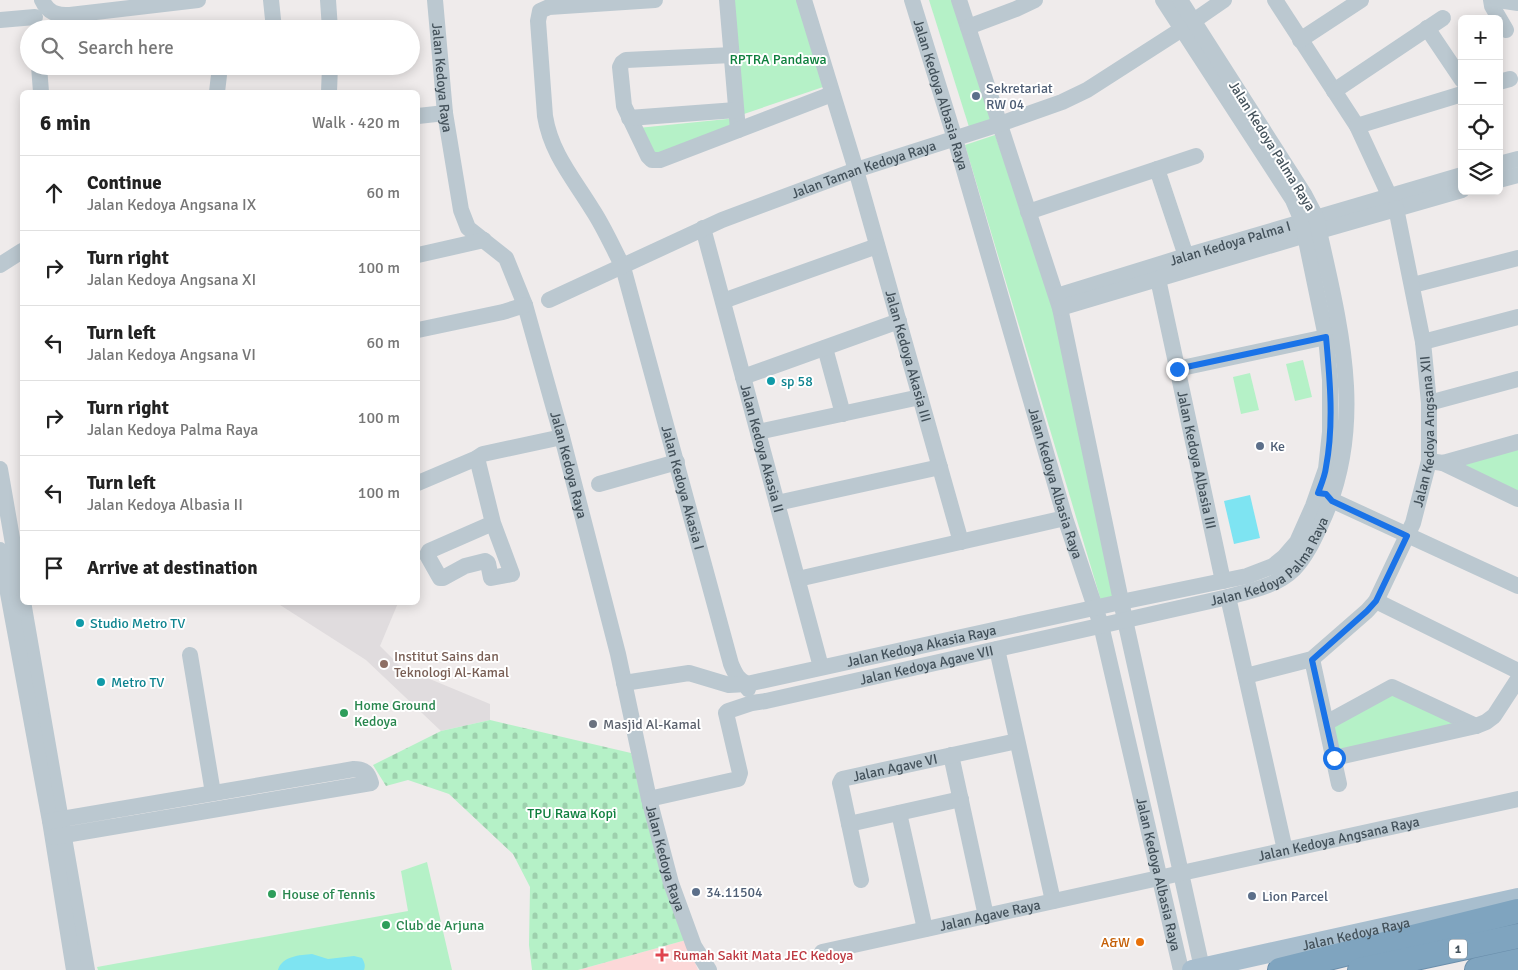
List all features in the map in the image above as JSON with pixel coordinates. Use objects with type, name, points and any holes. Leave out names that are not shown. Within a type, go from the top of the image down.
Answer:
[{"type":"highway","points":[[1280,970],[1518,911]]},
{"type":"highway","points":[[1399,962],[1518,926]]},
{"type":"highway","name":"1","points":[[1360,970],[1518,936]]},
{"type":"highway","name":"1","points":[[1477,970],[1518,961]]},
{"type":"main road","name":"Jalan Kedoya Raya","points":[[1197,969],[1518,898]]},
{"type":"street","points":[[0,20],[50,12],[70,16],[198,0]]},
{"type":"street","points":[[271,0],[273,20]]},
{"type":"street","points":[[328,0],[329,20]]},
{"type":"street","name":"Jalan Kedoya Raya","points":[[435,0],[445,113],[454,174],[464,220],[468,228],[506,258],[525,305],[562,437],[624,683],[649,799],[670,882],[694,946],[699,970]]},
{"type":"street","name":"Jalan Kedoya Akasia I","points":[[654,0],[549,7],[540,11],[538,21],[546,116],[551,141],[561,162],[593,210],[623,268],[731,664],[735,674],[747,684],[752,703]]},
{"type":"street","points":[[727,0],[738,130]]},
{"type":"street","name":"Jalan Kedoya Akasia III","points":[[804,0],[856,170],[961,542]]},
{"type":"street","name":"Jalan Kedoya Albasia Raya","points":[[912,0],[1065,518],[1101,625],[1181,970]]},
{"type":"street","name":"Jalan Kedoya Albasia Raya","points":[[959,0],[1059,302],[1180,874],[1197,969]]},
{"type":"street","points":[[968,27],[1016,10],[1035,0]]},
{"type":"street","name":"Jalan Kedoya Palma Raya","points":[[1101,625],[1228,597],[1275,582],[1294,569],[1307,552],[1323,496],[1330,432],[1330,380],[1326,337],[1304,194],[1188,25],[1163,0]]},
{"type":"street","name":"Jalan Kedoya Palma Raya","points":[[1180,0],[1188,25]]},
{"type":"street","name":"Jalan Taman Kedoya Raya","points":[[549,300],[623,268],[703,228],[856,170],[1000,124],[1074,96],[1188,25],[1224,0]]},
{"type":"street","name":"Jalan Kedoya Angsana XII","points":[[1275,0],[1357,126],[1393,202],[1413,285],[1423,342],[1436,462],[1426,478],[1407,536],[1376,601],[1312,660]]},
{"type":"street","points":[[1300,40],[1361,0]]},
{"type":"street","points":[[1491,0],[1492,6],[1506,30]]},
{"type":"street","points":[[1498,0],[1518,3]]},
{"type":"street","points":[[1334,91],[1443,18]]},
{"type":"street","points":[[1427,28],[1458,74]]},
{"type":"street","points":[[732,55],[626,60],[622,62],[620,67],[622,94],[628,118],[652,160],[660,160],[832,94]]},
{"type":"street","points":[[40,75],[41,90]]},
{"type":"street","points":[[217,90],[219,75]]},
{"type":"street","points":[[329,90],[330,75]]},
{"type":"street","points":[[1357,126],[1458,95]]},
{"type":"street","points":[[628,118],[736,110]]},
{"type":"street","points":[[420,116],[445,113]]},
{"type":"street","points":[[1028,212],[1196,156]]},
{"type":"street","points":[[1503,163],[1518,159]]},
{"type":"street","points":[[1157,169],[1186,256]]},
{"type":"street","points":[[1503,179],[1518,175]]},
{"type":"street","name":"Jalan Kedoya Palma I","points":[[1059,302],[1186,256],[1310,226],[1393,202],[1458,177]]},
{"type":"street","name":"Jalan Kedoya Palma I","points":[[1393,202],[1458,191]]},
{"type":"street","name":"Jalan Kedoya Palma Raya","points":[[1095,608],[1223,581],[1261,572],[1273,566],[1297,542],[1323,496],[1337,482],[1343,451],[1346,416],[1346,377],[1340,325],[1310,226]]},
{"type":"street","name":"Jalan Kedoya Palma I","points":[[1059,302],[1158,279],[1310,226]]},
{"type":"street","name":"Jalan Kedoya Akasia II","points":[[703,228],[821,667]]},
{"type":"street","points":[[420,255],[484,240]]},
{"type":"street","points":[[723,301],[877,246]]},
{"type":"street","points":[[0,265],[20,252]]},
{"type":"street","points":[[1413,285],[1518,258]]},
{"type":"street","name":"Jalan Kedoya Albasia III","points":[[1158,279],[1223,581]]},
{"type":"street","points":[[420,330],[503,312],[525,305]]},
{"type":"street","points":[[1423,342],[1518,317]]},
{"type":"street","points":[[743,378],[899,321]]},
{"type":"street","points":[[1177,369],[1326,337]]},
{"type":"street","points":[[825,348],[843,414]]},
{"type":"street","points":[[1429,403],[1518,379]]},
{"type":"street","points":[[758,432],[920,397]]},
{"type":"street","points":[[420,482],[483,454],[562,437]]},
{"type":"street","points":[[1436,462],[1518,442]]},
{"type":"street","points":[[477,458],[493,523],[512,574],[491,578],[488,563],[485,561],[465,566],[440,578],[427,555],[429,551],[493,523]]},
{"type":"street","points":[[599,484],[677,462]]},
{"type":"street","points":[[1436,462],[1518,499]]},
{"type":"street","points":[[777,503],[940,467]]},
{"type":"street","points":[[0,474],[4,555],[57,828],[87,970]]},
{"type":"street","points":[[1323,496],[1518,586]]},
{"type":"street","points":[[798,579],[1065,518]]},
{"type":"street","points":[[1228,597],[1285,850]]},
{"type":"street","points":[[1376,601],[1518,671]]},
{"type":"street","name":"Jalan Kedoya Akasia Raya","points":[[624,683],[689,673],[726,684],[747,684],[1095,608]]},
{"type":"street","name":"Jalan Kedoya Agave VII","points":[[649,799],[738,779],[740,773],[726,713],[752,703],[1101,625]]},
{"type":"street","points":[[997,649],[1053,901]]},
{"type":"street","points":[[190,655],[213,793]]},
{"type":"street","points":[[1246,676],[1312,660],[1340,784]]},
{"type":"street","points":[[1334,758],[1476,726],[1486,722],[1494,716],[1518,679]]},
{"type":"street","points":[[1326,723],[1392,687],[1476,726]]},
{"type":"street","name":"Jalan Agave VI","points":[[861,880],[840,782],[842,780],[1017,741]]},
{"type":"street","points":[[951,755],[986,916]]},
{"type":"street","points":[[354,769],[366,771],[371,783],[57,828],[213,793],[354,769]]},
{"type":"street","points":[[849,824],[961,799]]},
{"type":"street","name":"Jalan Kedoya Angsana Raya","points":[[1160,878],[1518,800]]},
{"type":"street","points":[[899,813],[924,929]]},
{"type":"street","points":[[57,828],[74,970]]},
{"type":"street","name":"Jalan Agave Raya","points":[[822,952],[1160,878]]},
{"type":"street","name":"Jalan Kedoya Raya","points":[[694,946],[710,970]]},
{"type":"shaded area","name":"Institut Sains dan Teknologi Al-Kamal","points":[[280,605],[397,605],[380,646],[401,667],[490,704],[490,720],[441,731],[366,660]]},
{"type":"shaded area","name":"Rumah Sakit Mata JEC Kedoya","points":[[686,940],[698,970],[578,970]]},
{"type":"green space","name":"RPTRA Pandawa","points":[[734,0],[801,0],[826,86],[744,114]]},
{"type":"green space","points":[[929,0],[962,0],[998,117],[969,127]]},
{"type":"green space","points":[[737,118],[736,128],[659,165],[638,128]]},
{"type":"green space","points":[[995,135],[1057,307],[1125,599],[1102,604],[965,145]]},
{"type":"green space","points":[[1303,360],[1312,397],[1295,401],[1286,364]]},
{"type":"green space","points":[[1250,373],[1259,410],[1241,414],[1233,377]]},
{"type":"green space","points":[[1518,443],[1518,493],[1450,463]]},
{"type":"green space","points":[[1383,690],[1466,728],[1336,754],[1330,725]]},
{"type":"green space","name":"TPU Rawa Kopi","points":[[490,720],[631,753],[686,940],[578,970],[532,970],[529,945],[530,887],[513,854],[449,794],[408,780],[386,786],[373,765],[441,731]]},
{"type":"green space","name":"Club de Arjuna","points":[[427,862],[452,970],[98,970],[97,967],[408,911],[401,871]]},
{"type":"water","points":[[1250,495],[1260,538],[1234,544],[1224,501]]},
{"type":"water","points":[[312,954],[328,959],[354,956],[362,958],[365,968],[364,970],[278,970],[280,965],[287,959]]},
{"type":"place","name":"Sekretariat RW 04","points":[[976,96]]},
{"type":"place","name":"sp 58","points":[[771,381]]},
{"type":"place","name":"Ke","points":[[1260,446]]},
{"type":"place","name":"Studio Metro TV","points":[[80,623]]},
{"type":"place","name":"Institut Sains dan Teknologi Al-Kamal","points":[[384,664]]},
{"type":"place","name":"Metro TV","points":[[101,682]]},
{"type":"place","name":"Home Ground Kedoya","points":[[344,713]]},
{"type":"place","name":"Masjid Al-Kamal","points":[[593,724]]},
{"type":"place","name":"34.11504","points":[[696,892]]},
{"type":"place","name":"House of Tennis","points":[[272,894]]},
{"type":"place","name":"Lion Parcel","points":[[1252,896]]},
{"type":"place","name":"Club de Arjuna","points":[[386,925]]},
{"type":"place","name":"A&W","points":[[1140,942]]},
{"type":"place","name":"Rumah Sakit Mata JEC Kedoya","points":[[662,955]]},
{"type":"route","points":[[1177,369],[1326,337],[1330,380],[1330,432],[1326,468],[1318,493],[1326,494],[1332,501],[1407,536],[1376,601],[1312,660],[1334,758]]}]
